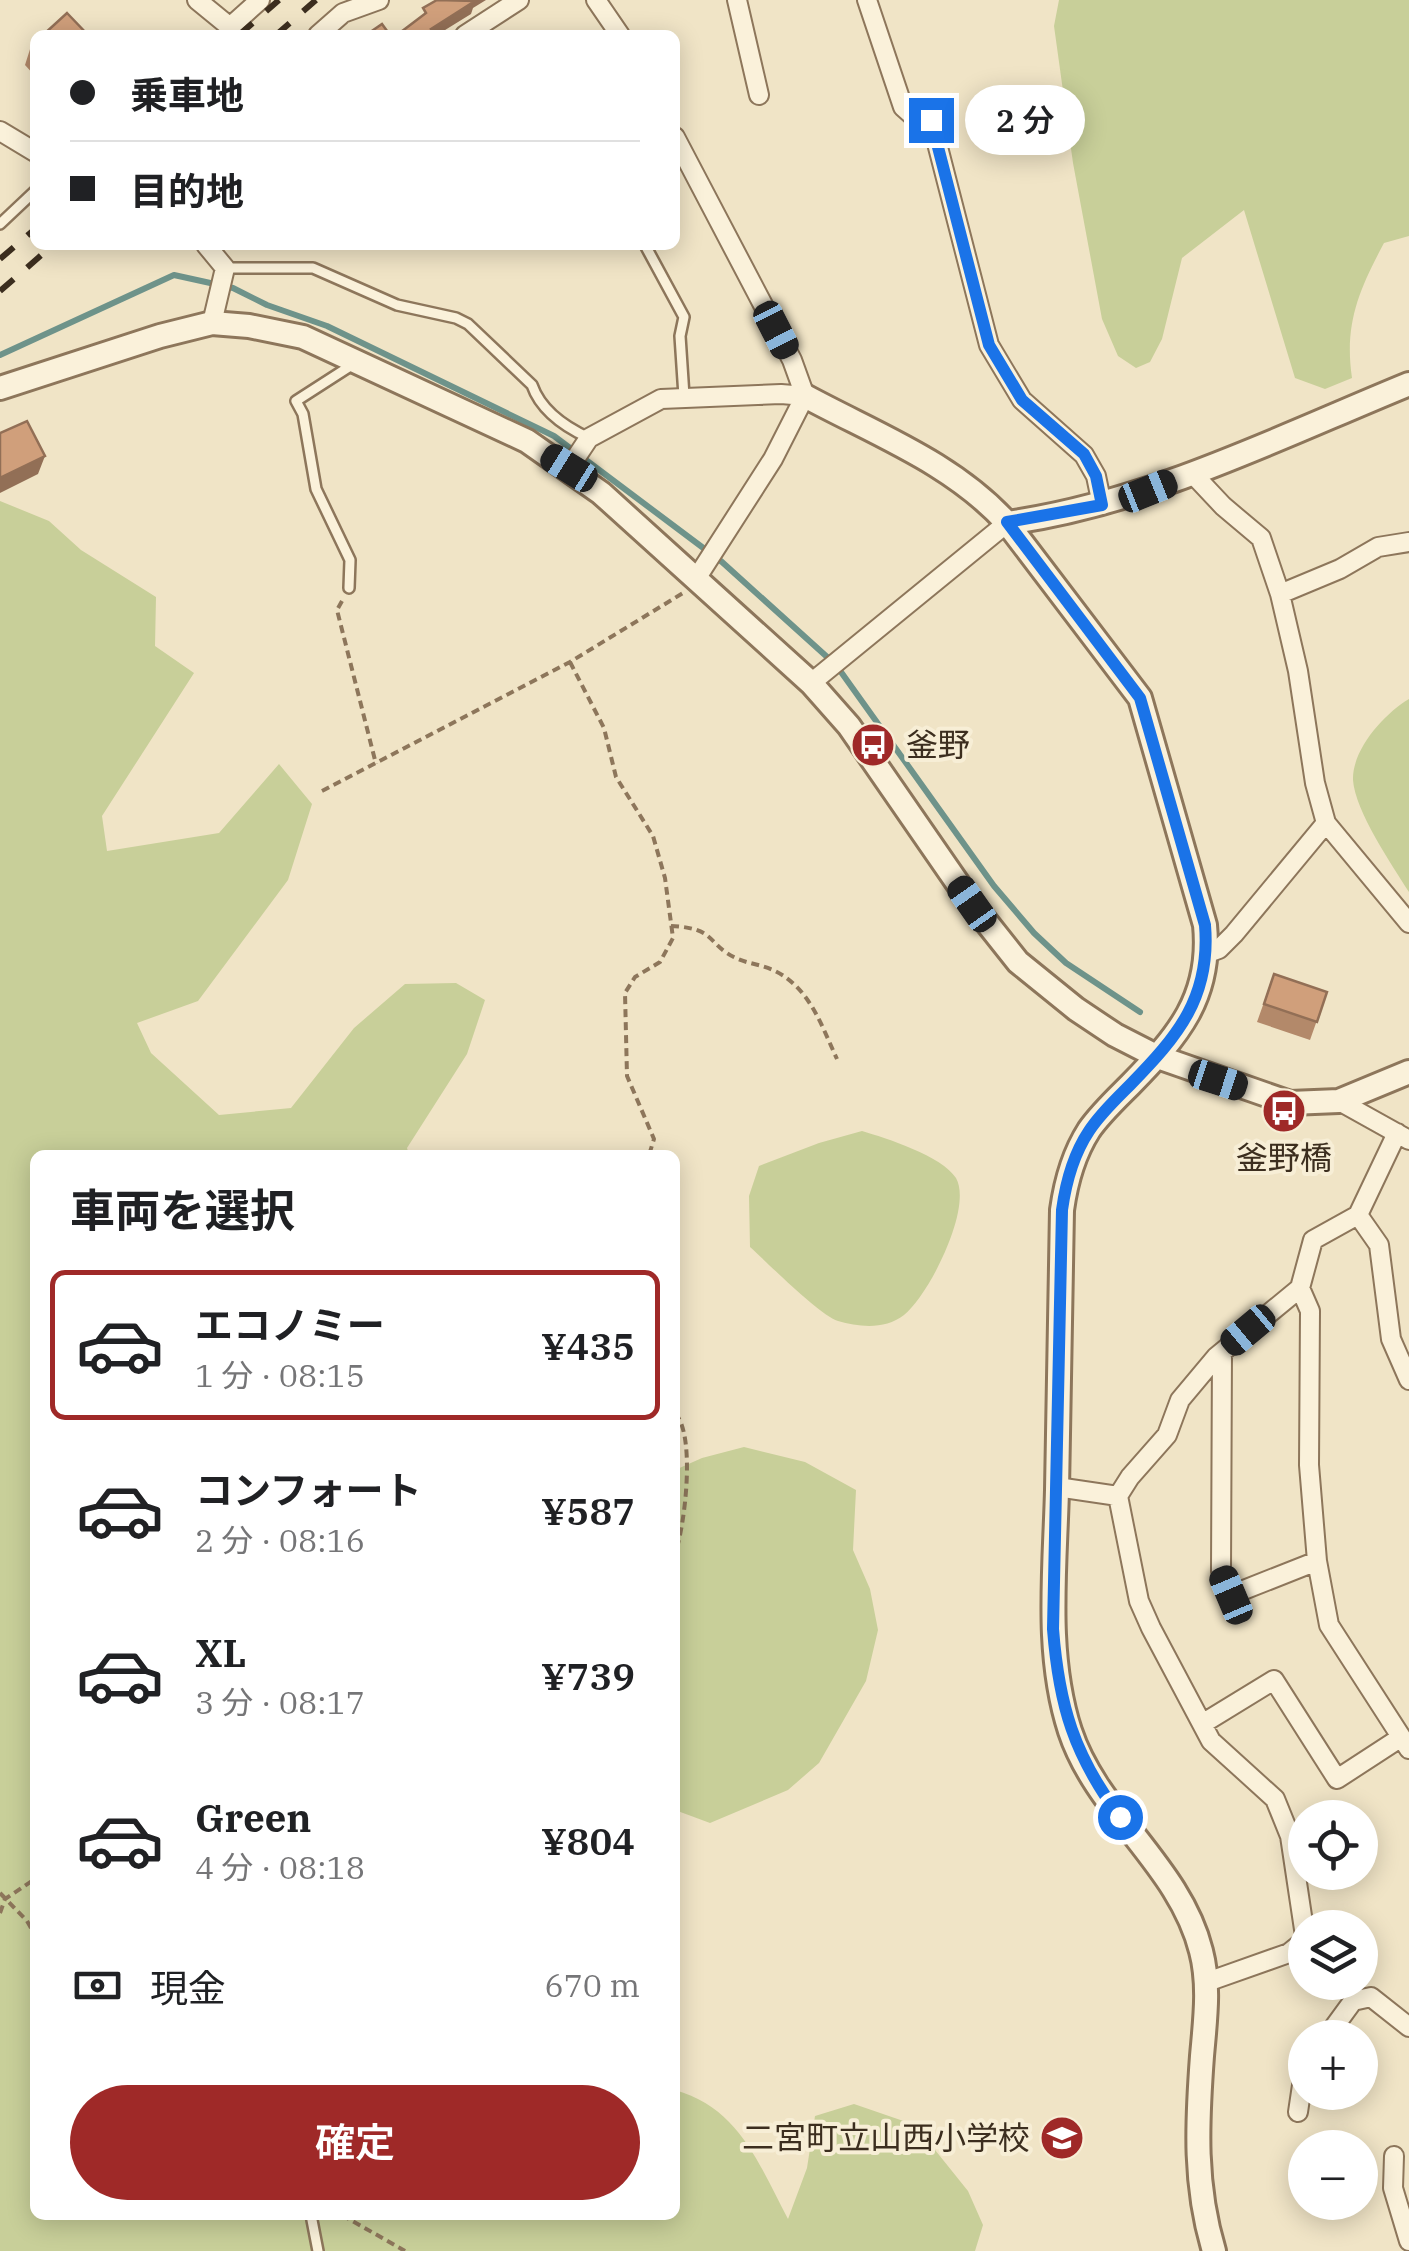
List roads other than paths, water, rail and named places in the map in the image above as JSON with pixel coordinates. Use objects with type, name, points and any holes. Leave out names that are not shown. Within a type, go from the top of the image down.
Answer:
[{"type":"street","points":[[197,0],[225,30]]},
{"type":"street","points":[[227,30],[260,0]]},
{"type":"street","points":[[324,30],[343,13],[379,0]]},
{"type":"street","points":[[473,30],[519,0]]},
{"type":"street","points":[[596,0],[617,30]]},
{"type":"street","points":[[737,0],[759,95]]},
{"type":"street","points":[[868,0],[903,108],[931,120],[989,345],[1022,400],[1084,454],[1096,476],[1102,505]]},
{"type":"street","points":[[0,131],[30,149]]},
{"type":"street","points":[[680,146],[792,360],[806,396],[774,459],[699,574]]},
{"type":"street","points":[[209,250],[224,271],[212,324]]},
{"type":"street","points":[[0,388],[160,336],[212,324],[249,326],[304,337],[527,441],[579,453],[661,399],[806,396],[958,478],[984,498],[1007,522],[1140,698],[1205,925],[1208,953],[1196,999],[1180,1029],[1090,1128],[1066,1182],[1062,1210],[1053,1629],[1056,1672],[1070,1732],[1101,1791],[1184,1908],[1201,1950],[1207,1982],[1197,2162],[1214,2251]]},
{"type":"street","points":[[816,679],[1007,522],[1102,505],[1192,474],[1409,384]]},
{"type":"street","points":[[579,453],[601,493],[816,679],[972,904],[1018,962],[1089,1018],[1158,1057],[1290,1103],[1338,1101],[1409,1072]]},
{"type":"street","points":[[1192,474],[1261,538],[1280,594],[1298,671],[1315,783],[1326,822],[1409,923]]},
{"type":"street","points":[[1280,594],[1340,569],[1378,546],[1409,542]]},
{"type":"street","points":[[1208,953],[1220,949],[1234,934],[1326,822]]},
{"type":"street","points":[[1301,1910],[1290,1836],[1275,1799],[1211,1740],[1140,1601],[1118,1496],[1167,1435],[1180,1400],[1222,1352],[1300,1288],[1313,1240],[1358,1215],[1403,1136],[1338,1101]]},
{"type":"street","points":[[1358,1215],[1379,1245],[1391,1339],[1409,1380]]},
{"type":"street","points":[[1202,1724],[1274,1680],[1337,1778],[1404,1744],[1329,1625],[1317,1561],[1310,1464],[1310,1311],[1300,1288]]},
{"type":"street","points":[[1222,1352],[1221,1571],[1231,1595],[1317,1561]]},
{"type":"street","points":[[1057,1488],[1118,1496]]},
{"type":"street","points":[[1207,1982],[1288,1953]]},
{"type":"street","points":[[1339,2020],[1353,2001],[1371,1997],[1409,2026]]},
{"type":"street","points":[[1394,2156],[1393,2188],[1409,2241]]},
{"type":"lane","points":[[0,224],[30,196]]},
{"type":"lane","points":[[648,250],[684,317],[680,336],[684,396]]},
{"type":"lane","points":[[224,271],[313,268],[397,305],[468,324],[532,385],[536,397],[564,426],[579,453]]},
{"type":"lane","points":[[349,588],[350,560],[316,489],[303,414],[296,401],[357,362]]},
{"type":"lane","points":[[312,2220],[318,2251]]},
{"type":"waterway","points":[[0,355],[174,275],[233,288],[267,305],[327,326],[554,436],[722,562],[836,665],[994,886],[1034,933],[1066,963],[1140,1012]]},
{"type":"railway","points":[[245,30],[279,0]]},
{"type":"railway","points":[[282,30],[316,0]]},
{"type":"railway","points":[[0,259],[30,233]]},
{"type":"railway","points":[[0,291],[47,250]]},
{"type":"place","name":"釜野","points":[[873,745]]},
{"type":"place","name":"釜野橋","points":[[1284,1111]]},
{"type":"place","name":"二宮町立山西小学校","points":[[1062,2138]]}]
